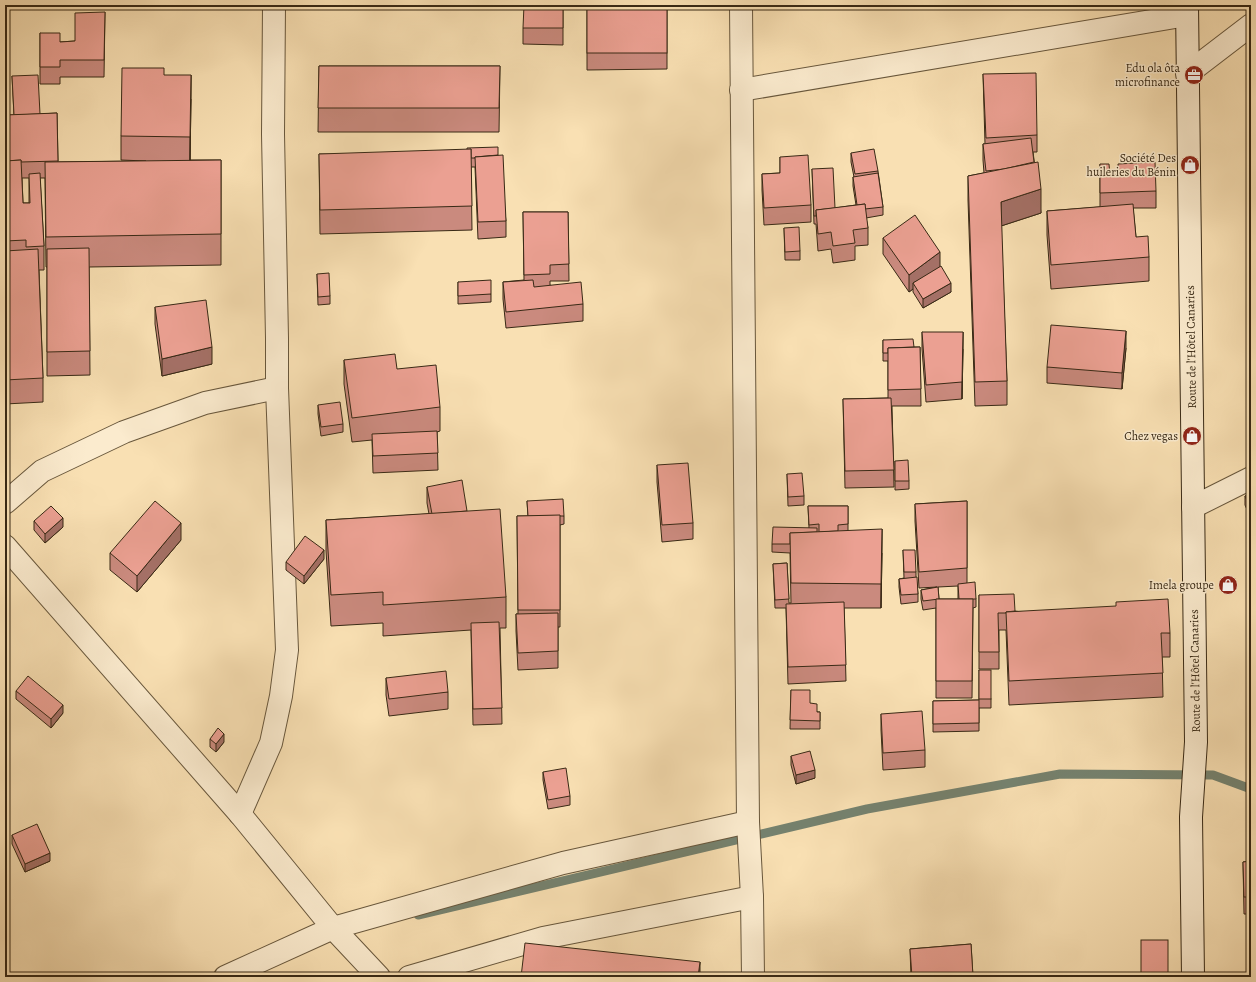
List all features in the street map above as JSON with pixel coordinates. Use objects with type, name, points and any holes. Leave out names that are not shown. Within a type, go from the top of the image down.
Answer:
[{"type":"street","points":[[240,814],[271,743],[281,696],[287,650],[277,388],[273,134],[274,5]]},
{"type":"street","points":[[741,5],[748,822],[752,897],[753,977]]},
{"type":"street","points":[[741,90],[1187,10]]},
{"type":"street","name":"Route de l'Hôtel Canaries","points":[[1187,10],[1196,742],[1191,817],[1193,977]]},
{"type":"street","points":[[1187,74],[1251,25]]},
{"type":"street","points":[[5,503],[42,471],[124,432],[205,403],[277,388]]},
{"type":"street","points":[[1193,507],[1251,478]]},
{"type":"street","points":[[5,546],[240,814],[333,928],[379,977]]},
{"type":"street","points":[[225,977],[333,928],[563,863],[748,822]]},
{"type":"street","points":[[410,977],[542,938],[752,897]]},
{"type":"building","points":[[524,5],[563,5],[563,28],[523,28]]},
{"type":"building","points":[[587,5],[667,5],[667,53],[587,53]]},
{"type":"building","points":[[105,12],[104,60],[60,60],[60,67],[40,67],[40,33],[60,33],[60,42],[75,41],[75,13]]},
{"type":"building","points":[[319,66],[500,66],[499,108],[318,108]]},
{"type":"building","points":[[122,68],[164,68],[164,75],[191,75],[190,137],[121,136]]},
{"type":"building","points":[[1036,73],[1037,135],[986,138],[983,74]]},
{"type":"building","points":[[38,75],[40,114],[14,115],[12,76]]},
{"type":"building","points":[[57,113],[58,161],[5,161],[5,115]]},
{"type":"building","points":[[1031,138],[1034,162],[1004,169],[986,171],[983,144]]},
{"type":"building","points":[[498,147],[498,155],[475,158],[471,158],[471,149],[467,150],[467,148]]},
{"type":"building","points":[[471,149],[472,206],[320,210],[319,154]]},
{"type":"building","points":[[874,149],[878,171],[855,174],[851,153]]},
{"type":"building","points":[[503,155],[506,221],[478,222],[475,157]]},
{"type":"building","points":[[808,155],[811,205],[764,208],[762,174],[780,173],[780,157]]},
{"type":"building","points":[[21,160],[23,203],[30,203],[29,174],[40,173],[44,246],[26,247],[26,240],[5,241],[5,161]]},
{"type":"building","points":[[221,160],[221,234],[46,237],[45,162]]},
{"type":"building","points":[[1038,162],[1041,189],[1001,202],[1007,381],[975,382],[968,176]]},
{"type":"building","points":[[1155,162],[1156,191],[1100,193],[1100,164],[1109,164],[1110,175],[1118,174],[1118,164]]},
{"type":"building","points":[[833,168],[835,208],[816,210],[816,216],[814,216],[812,169]]},
{"type":"building","points":[[878,173],[883,207],[865,209],[865,204],[857,205],[853,177]]},
{"type":"building","points":[[865,204],[868,228],[853,230],[855,243],[833,246],[831,232],[818,234],[816,210]]},
{"type":"building","points":[[1133,204],[1136,237],[1148,236],[1149,257],[1051,265],[1047,211]]},
{"type":"building","points":[[523,212],[568,212],[569,264],[550,265],[550,274],[524,275]]},
{"type":"building","points":[[915,215],[940,252],[909,275],[883,238]]},
{"type":"building","points":[[799,227],[800,251],[785,252],[784,228]]},
{"type":"building","points":[[89,248],[90,351],[47,352],[47,249]]},
{"type":"building","points":[[38,249],[43,378],[5,380],[5,251]]},
{"type":"building","points":[[941,266],[951,283],[923,299],[913,283]]},
{"type":"building","points":[[329,273],[330,296],[318,297],[317,274]]},
{"type":"building","points":[[491,280],[491,294],[458,296],[458,282]]},
{"type":"building","points":[[533,280],[534,287],[581,282],[583,304],[506,312],[503,282]]},
{"type":"building","points":[[206,300],[212,347],[162,359],[155,307]]},
{"type":"building","points":[[1051,325],[1126,331],[1122,373],[1047,367]]},
{"type":"building","points":[[922,332],[963,332],[962,382],[926,385]]},
{"type":"building","points":[[913,339],[914,347],[888,348],[888,353],[883,353],[883,340]]},
{"type":"building","points":[[920,347],[921,389],[888,390],[888,348]]},
{"type":"building","points":[[395,354],[397,369],[436,365],[440,407],[352,418],[344,360]]},
{"type":"building","points":[[891,398],[894,470],[845,471],[843,399]]},
{"type":"building","points":[[340,402],[343,424],[321,427],[318,405]]},
{"type":"building","points":[[437,431],[438,453],[373,456],[372,434]]},
{"type":"building","points":[[908,460],[909,481],[895,481],[895,461]]},
{"type":"building","points":[[688,463],[693,523],[662,525],[657,465]]},
{"type":"building","points":[[802,473],[804,496],[788,497],[787,474]]},
{"type":"building","points":[[462,480],[467,511],[432,514],[427,487]]},
{"type":"building","points":[[1251,494],[1251,510],[1245,496]]},
{"type":"building","points":[[563,499],[564,516],[528,516],[527,501]]},
{"type":"building","points":[[155,501],[181,523],[137,576],[110,553]]},
{"type":"building","points":[[967,501],[967,568],[919,572],[915,504]]},
{"type":"building","points":[[51,506],[63,518],[45,534],[34,521]]},
{"type":"building","points":[[808,506],[848,506],[848,524],[838,525],[838,531],[819,532],[819,524],[809,525]]},
{"type":"building","points":[[500,509],[506,597],[383,605],[383,592],[331,595],[326,520]]},
{"type":"building","points":[[560,515],[560,610],[518,610],[517,516]]},
{"type":"building","points":[[773,527],[817,528],[817,532],[790,533],[790,544],[772,544]]},
{"type":"building","points":[[882,529],[881,584],[791,583],[790,533]]},
{"type":"building","points":[[305,536],[324,550],[304,576],[286,562]]},
{"type":"building","points":[[903,550],[915,550],[916,572],[904,572]]},
{"type":"building","points":[[787,563],[789,599],[775,600],[773,564]]},
{"type":"building","points":[[917,577],[918,594],[901,595],[899,579]]},
{"type":"building","points":[[975,582],[976,599],[959,599],[958,584]]},
{"type":"building","points":[[938,587],[939,599],[923,601],[921,590]]},
{"type":"building","points":[[1014,594],[1015,611],[998,613],[999,652],[979,652],[979,595]]},
{"type":"building","points":[[936,599],[973,599],[972,681],[936,681]]},
{"type":"building","points":[[1168,599],[1170,633],[1161,633],[1163,673],[1009,681],[1006,612],[1116,606],[1116,602]]},
{"type":"building","points":[[844,602],[846,665],[788,667],[786,604]]},
{"type":"building","points":[[558,613],[558,651],[518,653],[516,614]]},
{"type":"building","points":[[499,622],[502,708],[473,709],[471,623]]},
{"type":"building","points":[[979,670],[991,670],[991,699],[979,699]]},
{"type":"building","points":[[446,671],[448,692],[389,699],[386,678]]},
{"type":"building","points":[[28,676],[63,705],[51,719],[16,691]]},
{"type":"building","points":[[791,690],[810,690],[810,703],[817,704],[817,712],[820,712],[820,721],[790,720]]},
{"type":"building","points":[[979,700],[979,723],[933,724],[933,701]]},
{"type":"building","points":[[922,711],[925,750],[883,753],[881,714]]},
{"type":"building","points":[[218,728],[224,734],[216,744],[210,739]]},
{"type":"building","points":[[810,751],[815,770],[796,775],[791,756]]},
{"type":"building","points":[[566,768],[570,796],[548,800],[543,772]]},
{"type":"building","points":[[37,824],[50,853],[25,864],[12,835]]},
{"type":"building","points":[[1251,861],[1251,897],[1244,897],[1243,862]]},
{"type":"building","points":[[1141,940],[1168,940],[1168,977],[1141,977]]},
{"type":"building","points":[[525,943],[700,962],[698,977],[521,977]]},
{"type":"building","points":[[971,944],[973,976],[912,977],[910,949]]},
{"type":"waterway","points":[[418,915],[867,809],[1060,774],[1213,775],[1251,789]]},
{"type":"place","name":"Edu ola ôta microfinance","points":[[1194,75]]},
{"type":"place","name":"Société Des huileries du Bénin","points":[[1190,165]]},
{"type":"place","name":"Chez vegas","points":[[1192,436]]},
{"type":"place","name":"Imela groupe","points":[[1228,585]]}]
